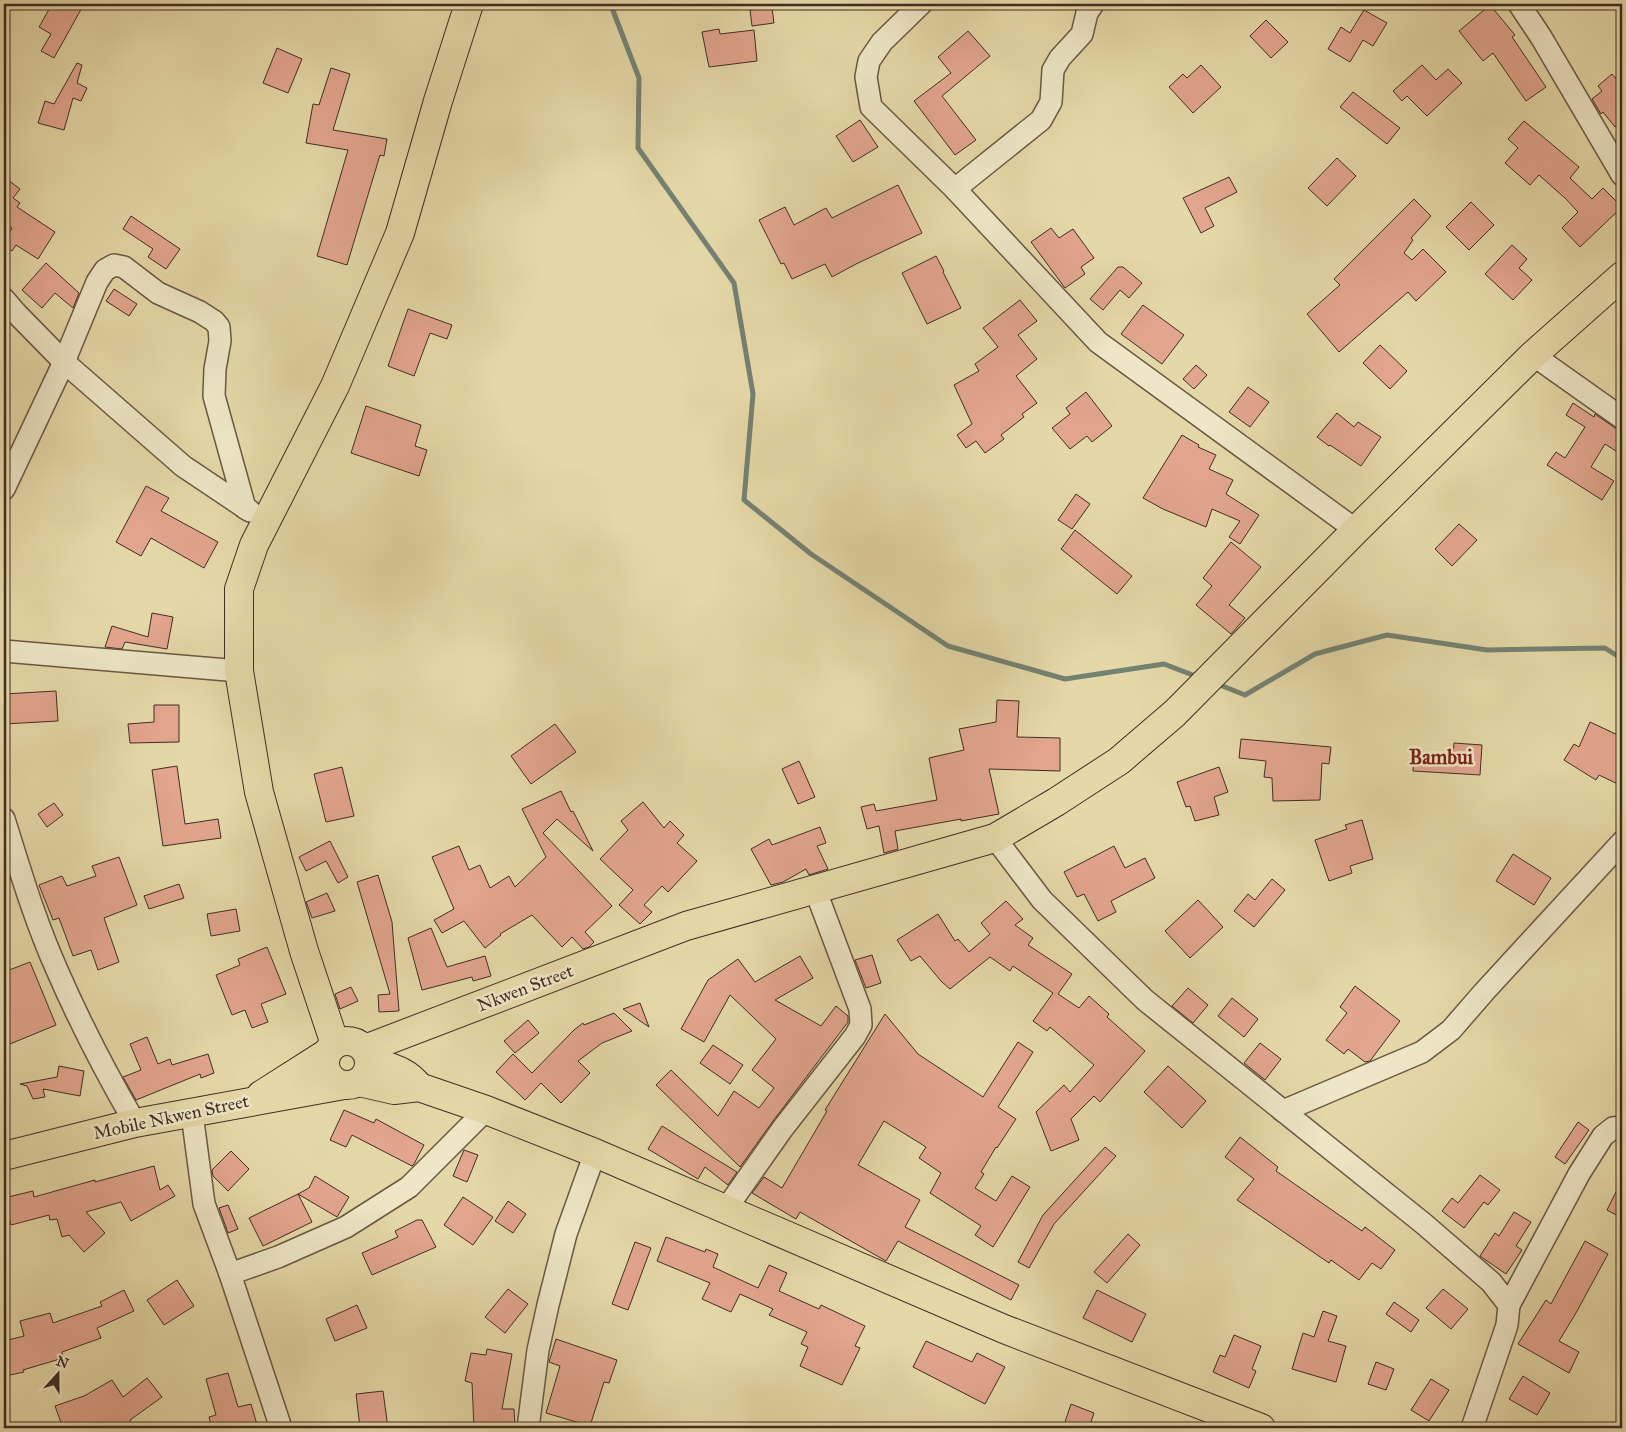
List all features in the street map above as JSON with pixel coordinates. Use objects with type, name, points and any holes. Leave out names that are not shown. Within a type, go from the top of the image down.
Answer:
[{"type":"main road","points":[[331,1048],[259,792],[239,671],[239,589],[254,545],[255,515],[335,386],[400,233],[438,101],[469,4]]},
{"type":"main road","name":"Nkwen Street","points":[[250,1103],[359,1069],[686,926],[995,838],[1056,802],[1119,761],[1175,713],[1533,355],[1622,276]]},
{"type":"main road","points":[[359,1069],[354,1042],[341,1041],[331,1048],[324,1065],[326,1074],[336,1083],[359,1069],[405,1074],[412,1078],[419,1087],[486,1110],[595,1153],[1004,1330],[1261,1428]]},
{"type":"main road","name":"Mobile Nkwen Street","points":[[4,1156],[135,1123],[250,1103],[331,1048]]},
{"type":"street","points":[[921,4],[882,42],[869,61],[866,77],[871,107],[955,189],[1098,342],[1356,530]]},
{"type":"street","points":[[955,189],[1041,120],[1051,102],[1054,70],[1060,58],[1082,34],[1087,13],[1093,4]]},
{"type":"street","points":[[1519,4],[1541,37],[1622,175]]},
{"type":"street","points":[[4,488],[64,362],[97,282],[105,270],[114,265],[124,267],[158,293],[214,320],[219,327],[220,341],[215,369],[214,396],[255,515]]},
{"type":"street","points":[[4,299],[16,314],[64,362],[183,466],[255,515]]},
{"type":"street","points":[[1533,355],[1622,418]]},
{"type":"street","points":[[4,651],[239,671]]},
{"type":"street","points":[[4,819],[29,897],[56,969],[99,1061],[135,1123]]},
{"type":"street","points":[[995,838],[1042,900],[1145,1000],[1432,1231],[1491,1282],[1509,1305]]},
{"type":"street","points":[[1283,1111],[1422,1052],[1451,1030],[1622,842]]},
{"type":"street","points":[[726,1209],[783,1128],[856,1036],[861,1024],[860,1009],[815,890]]},
{"type":"street","points":[[230,1274],[278,1257],[346,1227],[409,1187],[486,1110]]},
{"type":"street","points":[[192,1114],[204,1204],[230,1274],[281,1428]]},
{"type":"street","points":[[1472,1428],[1506,1325],[1509,1305],[1579,1174],[1603,1136],[1613,1128],[1622,1127]]},
{"type":"street","points":[[528,1428],[538,1350],[548,1305],[566,1234],[595,1153]]},
{"type":"building","points":[[52,4],[84,4],[54,58],[41,51],[51,34],[39,27]]},
{"type":"building","points":[[1490,5],[1515,35],[1512,37],[1546,87],[1526,101],[1493,53],[1483,61],[1459,31]]},
{"type":"building","points":[[772,8],[774,23],[752,26],[750,10]]},
{"type":"building","points":[[1364,10],[1387,23],[1373,46],[1363,40],[1350,62],[1328,49],[1341,27],[1350,33]]},
{"type":"building","points":[[1266,20],[1288,42],[1271,58],[1250,36]]},
{"type":"building","points":[[719,29],[720,34],[754,30],[757,61],[709,67],[702,32]]},
{"type":"building","points":[[968,31],[990,56],[942,96],[976,140],[955,155],[914,101],[951,73],[938,57]]},
{"type":"building","points":[[277,48],[302,59],[288,93],[263,83]]},
{"type":"building","points":[[77,63],[82,65],[77,83],[87,88],[81,101],[73,98],[64,130],[38,123],[45,101],[54,104]]},
{"type":"building","points":[[1201,65],[1221,87],[1193,113],[1169,87],[1183,74],[1187,78]]},
{"type":"building","points":[[1422,65],[1436,80],[1448,69],[1462,83],[1427,116],[1407,96],[1402,101],[1393,91]]},
{"type":"building","points":[[331,68],[350,74],[333,130],[387,139],[384,156],[380,155],[347,265],[317,256],[348,150],[306,143],[313,104],[319,105]]},
{"type":"building","points":[[1622,73],[1622,120],[1615,127],[1603,112],[1601,114],[1592,99],[1602,91],[1598,86],[1612,74],[1616,79]]},
{"type":"building","points":[[1353,92],[1400,128],[1387,144],[1340,107]]},
{"type":"building","points":[[860,120],[878,147],[853,162],[836,136]]},
{"type":"building","points":[[1524,121],[1579,167],[1570,178],[1592,199],[1603,188],[1622,207],[1580,247],[1562,228],[1578,212],[1539,175],[1530,185],[1505,163],[1518,148],[1508,139]]},
{"type":"building","points":[[1337,158],[1356,176],[1327,206],[1308,188]]},
{"type":"building","points":[[4,177],[20,189],[13,198],[20,203],[17,207],[55,232],[38,259],[16,245],[12,251],[4,246],[4,242],[12,228],[5,223],[4,225]]},
{"type":"building","points":[[1229,177],[1237,192],[1205,208],[1214,226],[1201,233],[1183,198]]},
{"type":"building","points":[[898,185],[922,233],[832,277],[825,264],[792,279],[784,263],[781,264],[759,220],[785,207],[794,225],[826,208],[832,218]]},
{"type":"building","points":[[1414,199],[1431,216],[1411,238],[1413,240],[1404,253],[1412,260],[1423,249],[1446,272],[1416,301],[1408,292],[1339,352],[1307,314],[1340,285],[1334,279]]},
{"type":"building","points":[[1471,202],[1494,225],[1469,250],[1446,227]]},
{"type":"building","points":[[131,216],[180,249],[166,269],[148,257],[153,249],[123,229]]},
{"type":"building","points":[[1051,228],[1059,238],[1073,229],[1094,258],[1081,267],[1085,274],[1065,288],[1031,242]]},
{"type":"building","points":[[1512,245],[1527,259],[1519,268],[1532,280],[1513,300],[1485,274]]},
{"type":"building","points":[[936,256],[961,308],[927,324],[902,273]]},
{"type":"building","points":[[46,263],[79,293],[73,308],[55,293],[42,308],[22,290]]},
{"type":"building","points":[[1118,267],[1123,267],[1142,283],[1129,298],[1120,290],[1103,310],[1090,299]]},
{"type":"building","points":[[114,289],[137,304],[129,316],[106,301]]},
{"type":"building","points":[[1020,300],[1037,321],[1018,335],[1037,359],[1016,376],[1037,403],[1022,414],[1024,417],[1001,435],[1004,439],[985,453],[976,441],[966,448],[957,435],[972,424],[954,385],[979,371],[975,364],[998,347],[983,328]]},
{"type":"building","points":[[1143,305],[1184,335],[1162,364],[1121,334]]},
{"type":"building","points":[[408,309],[452,325],[447,339],[430,333],[414,376],[388,366]]},
{"type":"building","points":[[1380,345],[1407,371],[1390,389],[1363,363]]},
{"type":"building","points":[[1196,365],[1207,375],[1194,389],[1183,379]]},
{"type":"building","points":[[1248,387],[1269,402],[1250,427],[1229,412]]},
{"type":"building","points":[[1086,392],[1112,426],[1092,442],[1087,436],[1070,449],[1052,428],[1070,414],[1066,408]]},
{"type":"building","points":[[1573,403],[1594,417],[1595,414],[1615,428],[1622,430],[1622,455],[1605,444],[1591,467],[1614,481],[1602,500],[1547,465],[1556,452],[1565,458],[1585,427],[1566,415]]},
{"type":"building","points":[[366,406],[421,425],[415,446],[427,450],[419,476],[351,453]]},
{"type":"building","points":[[1337,413],[1354,427],[1358,422],[1381,437],[1361,466],[1317,437]]},
{"type":"building","points":[[1182,435],[1199,445],[1198,447],[1216,455],[1209,469],[1233,480],[1226,494],[1259,515],[1240,544],[1229,537],[1240,521],[1212,509],[1206,527],[1163,509],[1143,498]]},
{"type":"building","points":[[146,486],[169,498],[161,511],[218,542],[204,568],[151,538],[141,556],[116,542]]},
{"type":"building","points":[[1076,494],[1090,504],[1072,529],[1058,520]]},
{"type":"building","points":[[1459,524],[1477,540],[1452,566],[1435,549]]},
{"type":"building","points":[[1075,530],[1132,576],[1117,594],[1061,549]]},
{"type":"building","points":[[1231,542],[1261,567],[1229,605],[1245,618],[1231,634],[1196,605],[1212,586],[1203,578]]},
{"type":"building","points":[[152,613],[173,617],[167,649],[125,642],[122,649],[105,647],[112,626],[148,637]]},
{"type":"building","points":[[56,691],[58,721],[4,724],[4,694]]},
{"type":"building","points":[[997,700],[1019,701],[1017,737],[1060,738],[1060,771],[989,769],[999,814],[895,831],[898,849],[884,853],[879,826],[867,829],[861,807],[874,804],[876,811],[937,800],[929,758],[964,750],[959,729],[996,722]]},
{"type":"building","points":[[154,705],[179,705],[179,742],[130,743],[128,724],[154,722]]},
{"type":"building","points":[[1590,722],[1622,737],[1622,786],[1599,775],[1596,780],[1564,760],[1574,744],[1579,747]]},
{"type":"building","points":[[555,724],[576,752],[531,784],[511,756]]},
{"type":"building","points":[[1241,739],[1331,747],[1329,764],[1322,763],[1320,800],[1273,801],[1272,778],[1264,777],[1266,761],[1239,758]]},
{"type":"building","points":[[1454,743],[1482,745],[1480,775],[1413,771],[1414,752],[1453,755]]},
{"type":"building","points":[[799,761],[815,797],[798,804],[782,769]]},
{"type":"building","points":[[177,766],[185,824],[218,819],[221,838],[163,846],[152,770]]},
{"type":"building","points":[[342,767],[354,816],[326,822],[314,774]]},
{"type":"building","points":[[1219,767],[1228,792],[1214,797],[1219,815],[1195,821],[1190,806],[1186,807],[1177,782]]},
{"type":"building","points":[[561,791],[593,851],[557,819],[543,833],[612,906],[585,932],[594,942],[589,947],[583,949],[572,937],[562,947],[532,915],[500,934],[485,948],[464,921],[442,933],[434,920],[454,909],[432,857],[459,846],[469,870],[480,865],[490,888],[509,876],[515,887],[546,857],[522,809]]},
{"type":"building","points":[[643,802],[664,828],[670,821],[684,835],[677,843],[697,861],[668,892],[662,886],[644,905],[652,912],[640,924],[619,905],[633,890],[600,859],[628,830],[621,821]]},
{"type":"building","points":[[54,803],[63,815],[47,827],[38,814]]},
{"type":"building","points":[[1362,820],[1373,859],[1350,866],[1352,873],[1329,881],[1315,840],[1347,829],[1345,825]]},
{"type":"building","points":[[820,827],[826,843],[817,846],[828,869],[809,875],[806,869],[783,882],[771,885],[751,849],[769,839],[772,845]]},
{"type":"building","points":[[330,841],[348,877],[338,883],[326,861],[306,871],[299,857]]},
{"type":"building","points":[[1114,846],[1125,868],[1145,858],[1155,878],[1111,901],[1116,912],[1098,921],[1084,894],[1077,897],[1064,872]]},
{"type":"building","points":[[1513,854],[1551,878],[1534,905],[1496,881]]},
{"type":"building","points":[[119,857],[137,905],[104,918],[119,962],[98,970],[91,950],[73,956],[59,918],[53,920],[39,885],[62,876],[67,886],[96,876],[92,866]]},
{"type":"building","points":[[378,875],[392,922],[399,1011],[379,1012],[378,995],[390,994],[357,882]]},
{"type":"building","points":[[1272,879],[1285,890],[1254,927],[1234,911],[1248,894],[1255,900]]},
{"type":"building","points":[[179,884],[184,898],[149,909],[144,896]]},
{"type":"building","points":[[327,893],[335,911],[312,918],[306,902]]},
{"type":"building","points":[[1198,900],[1223,927],[1190,958],[1165,931]]},
{"type":"building","points":[[1006,901],[1023,919],[1015,925],[1033,938],[1028,945],[1072,974],[1058,994],[1079,1008],[1089,996],[1109,1014],[1107,1017],[1145,1051],[1100,1102],[1094,1096],[1071,1119],[1079,1140],[1051,1151],[1036,1112],[1064,1085],[1070,1092],[1094,1065],[1050,1027],[1047,1031],[1033,1021],[1053,993],[1013,966],[1010,971],[990,957],[950,989],[920,956],[911,961],[897,940],[938,914],[955,941],[958,939],[969,952],[990,934],[981,923]]},
{"type":"building","points":[[236,909],[240,931],[211,936],[207,914]]},
{"type":"building","points":[[431,928],[447,967],[485,956],[491,976],[473,981],[472,977],[422,990],[408,938]]},
{"type":"building","points":[[267,947],[286,994],[261,1004],[268,1022],[252,1028],[245,1010],[232,1015],[216,975],[240,965],[238,959]]},
{"type":"building","points":[[872,955],[881,983],[866,988],[855,960]]},
{"type":"building","points":[[800,956],[813,978],[775,1000],[821,1026],[836,1006],[848,1016],[848,1022],[740,1167],[656,1085],[671,1070],[718,1116],[734,1091],[759,1108],[774,1088],[752,1070],[776,1039],[730,995],[704,1042],[681,1029],[708,980],[738,959],[755,982]]},
{"type":"building","points":[[30,962],[56,1025],[10,1044],[4,1028],[4,972]]},
{"type":"building","points":[[1355,986],[1400,1021],[1370,1061],[1365,1062],[1348,1049],[1344,1054],[1326,1040],[1347,1013],[1340,1007]]},
{"type":"building","points":[[351,987],[358,1001],[340,1009],[335,994]]},
{"type":"building","points":[[1188,988],[1208,1005],[1193,1023],[1172,1006]]},
{"type":"building","points":[[1232,998],[1258,1019],[1244,1037],[1218,1016]]},
{"type":"building","points":[[640,1003],[649,1027],[623,1009]]},
{"type":"building","points":[[614,1013],[632,1031],[602,1043],[578,1061],[590,1073],[561,1103],[541,1083],[525,1100],[496,1072],[513,1054],[532,1073],[583,1023],[584,1025]]},
{"type":"building","points":[[885,1014],[918,1054],[983,1097],[1018,1042],[1033,1052],[998,1107],[1016,1119],[981,1172],[984,1174],[975,1188],[996,1201],[1012,1176],[1030,1187],[993,1247],[975,1235],[981,1226],[930,1193],[941,1173],[919,1158],[926,1147],[884,1121],[858,1165],[920,1200],[905,1227],[1019,1285],[1011,1300],[898,1241],[886,1261],[800,1212],[796,1219],[752,1193],[764,1177],[782,1188],[827,1111],[825,1110]]},
{"type":"building","points":[[528,1020],[539,1033],[515,1053],[504,1041]]},
{"type":"building","points":[[147,1037],[158,1064],[170,1059],[172,1065],[208,1054],[214,1073],[201,1078],[200,1074],[136,1100],[123,1077],[141,1070],[130,1044]]},
{"type":"building","points":[[1260,1043],[1281,1059],[1265,1080],[1244,1063]]},
{"type":"building","points":[[713,1045],[743,1065],[730,1084],[700,1063]]},
{"type":"building","points":[[59,1066],[84,1071],[80,1096],[43,1089],[45,1097],[33,1099],[27,1086],[20,1084],[57,1077]]},
{"type":"building","points":[[1168,1066],[1206,1101],[1182,1128],[1144,1092]]},
{"type":"building","points":[[344,1110],[374,1123],[376,1119],[424,1145],[414,1164],[412,1166],[352,1135],[346,1147],[330,1140]]},
{"type":"building","points":[[1578,1122],[1589,1130],[1565,1164],[1555,1157]]},
{"type":"building","points":[[662,1126],[737,1172],[728,1185],[705,1167],[698,1179],[648,1149]]},
{"type":"building","points":[[1240,1137],[1278,1167],[1276,1171],[1362,1231],[1365,1227],[1395,1250],[1381,1269],[1372,1263],[1359,1280],[1331,1260],[1329,1263],[1237,1200],[1254,1179],[1225,1157]]},
{"type":"building","points":[[1105,1147],[1116,1156],[1054,1224],[1029,1268],[1018,1262],[1043,1215]]},
{"type":"building","points":[[464,1150],[478,1155],[467,1182],[453,1176]]},
{"type":"building","points":[[231,1151],[249,1169],[228,1191],[213,1176],[212,1170]]},
{"type":"building","points":[[154,1166],[160,1190],[168,1185],[175,1196],[131,1221],[121,1202],[86,1212],[105,1233],[84,1252],[69,1235],[62,1237],[57,1219],[50,1220],[49,1215],[11,1225],[4,1198],[33,1191],[34,1197]]},
{"type":"building","points":[[1480,1175],[1500,1190],[1488,1205],[1484,1202],[1464,1228],[1442,1211],[1452,1198],[1458,1203]]},
{"type":"building","points":[[315,1176],[349,1197],[337,1217],[298,1194],[309,1188]]},
{"type":"building","points":[[1622,1180],[1622,1218],[1607,1210]]},
{"type":"building","points":[[298,1194],[312,1222],[263,1246],[249,1218]]},
{"type":"building","points":[[463,1197],[493,1217],[473,1245],[444,1225]]},
{"type":"building","points":[[508,1201],[526,1214],[513,1233],[495,1221]]},
{"type":"building","points":[[228,1205],[238,1229],[228,1233],[219,1208]]},
{"type":"building","points":[[1514,1212],[1531,1222],[1516,1246],[1522,1250],[1506,1274],[1480,1256],[1495,1233],[1499,1236]]},
{"type":"building","points":[[417,1220],[422,1220],[436,1247],[372,1275],[362,1253],[398,1237],[395,1231]]},
{"type":"building","points":[[1128,1234],[1140,1245],[1107,1283],[1094,1272]]},
{"type":"building","points":[[666,1237],[705,1252],[706,1249],[718,1254],[713,1267],[758,1288],[769,1265],[787,1273],[779,1291],[819,1309],[821,1305],[865,1326],[855,1346],[860,1348],[842,1385],[800,1366],[808,1347],[801,1344],[807,1332],[769,1315],[773,1309],[740,1294],[731,1312],[702,1299],[710,1283],[657,1261]]},
{"type":"building","points":[[1585,1241],[1608,1254],[1559,1341],[1579,1352],[1569,1373],[1518,1344],[1546,1300],[1551,1304]]},
{"type":"building","points":[[635,1242],[651,1248],[628,1310],[612,1304]]},
{"type":"building","points":[[177,1280],[194,1306],[164,1325],[147,1300]]},
{"type":"building","points":[[508,1289],[528,1304],[505,1333],[485,1317]]},
{"type":"building","points":[[1443,1289],[1468,1309],[1451,1329],[1426,1308]]},
{"type":"building","points":[[124,1290],[134,1311],[97,1328],[101,1338],[62,1352],[63,1358],[10,1375],[4,1351],[4,1341],[24,1336],[20,1321],[50,1313],[53,1323],[102,1306],[100,1302]]},
{"type":"building","points":[[1097,1290],[1146,1314],[1132,1342],[1083,1318]]},
{"type":"building","points":[[1394,1302],[1419,1320],[1411,1332],[1386,1314]]},
{"type":"building","points":[[357,1305],[367,1328],[335,1341],[326,1319]]},
{"type":"building","points":[[1323,1311],[1337,1316],[1328,1341],[1346,1346],[1336,1382],[1292,1369],[1303,1333],[1314,1337]]},
{"type":"building","points":[[1234,1335],[1261,1346],[1252,1369],[1256,1371],[1249,1388],[1213,1372],[1220,1355],[1225,1357]]},
{"type":"building","points":[[556,1339],[617,1360],[609,1383],[604,1382],[590,1426],[546,1413],[560,1366],[549,1362]]},
{"type":"building","points":[[926,1341],[972,1362],[977,1353],[1005,1367],[985,1404],[913,1367]]},
{"type":"building","points":[[487,1349],[512,1354],[502,1409],[514,1409],[515,1428],[474,1428],[472,1383],[465,1381],[471,1353],[486,1355]]},
{"type":"building","points":[[1376,1362],[1394,1369],[1386,1390],[1368,1384]]},
{"type":"building","points":[[228,1373],[238,1407],[251,1404],[258,1428],[212,1428],[209,1417],[216,1415],[206,1379]]},
{"type":"building","points":[[1523,1376],[1550,1393],[1537,1415],[1509,1399]]},
{"type":"building","points":[[147,1378],[162,1397],[130,1420],[133,1428],[63,1428],[55,1406],[84,1396],[112,1380],[123,1397]]},
{"type":"building","points":[[1431,1379],[1449,1390],[1429,1421],[1411,1410]]},
{"type":"building","points":[[383,1391],[388,1428],[360,1428],[356,1394]]},
{"type":"building","points":[[1071,1404],[1094,1413],[1089,1428],[1063,1428]]},
{"type":"waterway","points":[[613,4],[612,8],[639,78],[638,148],[734,283],[753,394],[744,500],[811,554],[948,646],[1065,679],[1164,664],[1198,677]]},
{"type":"waterway","points":[[1215,683],[1245,695],[1315,654],[1387,635],[1487,650],[1605,648],[1622,659]]},
{"type":"district","name":"Bambui","points":[[1441,757]]}]
